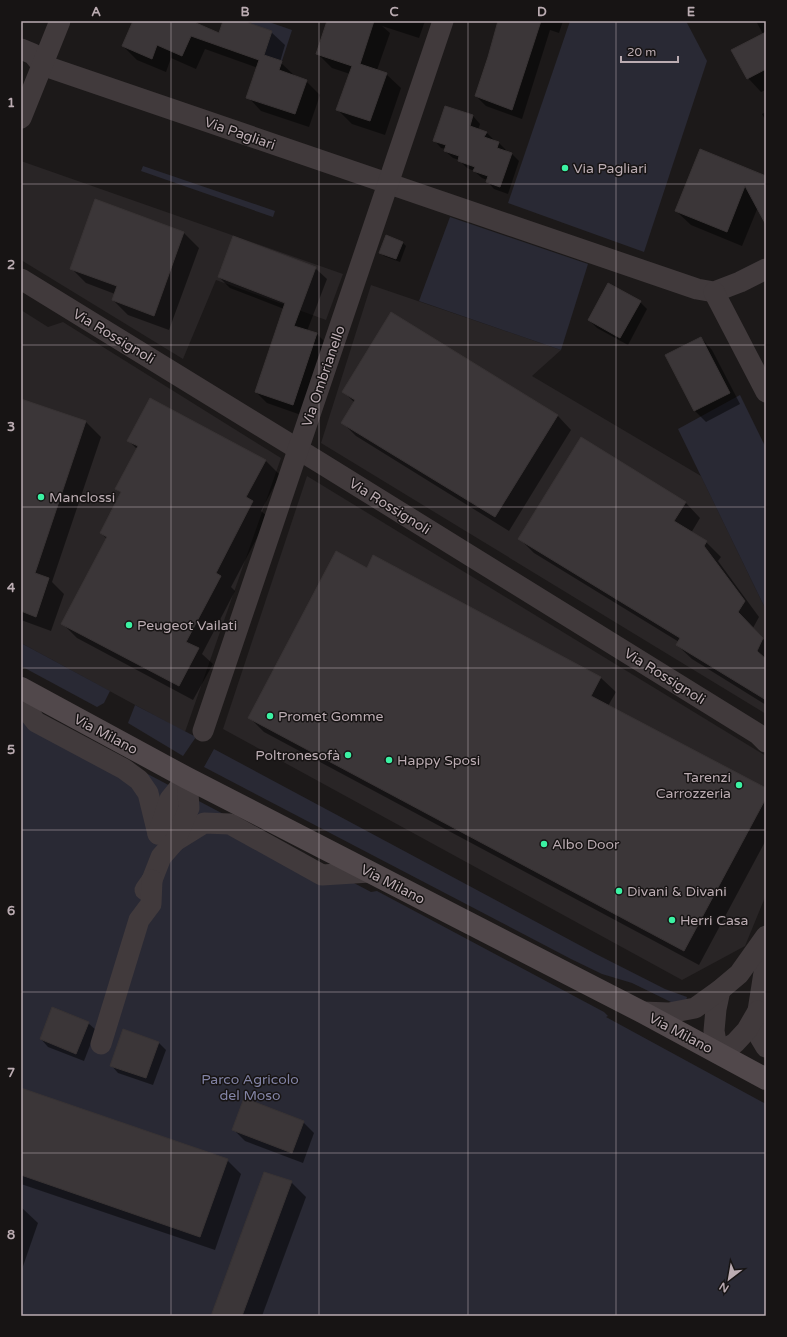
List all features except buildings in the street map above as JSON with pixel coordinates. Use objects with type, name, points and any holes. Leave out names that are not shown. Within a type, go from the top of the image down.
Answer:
[{"type":"main road","name":"Via Milano","points":[[21,688],[187,778],[642,1012],[766,1079]]},
{"type":"street","points":[[21,118],[60,21]]},
{"type":"street","name":"Via Ombrianello","points":[[204,731],[443,21]]},
{"type":"street","name":"Via Pagliari","points":[[21,49],[34,54],[42,65],[697,289],[714,292]]},
{"type":"street","points":[[766,269],[740,282],[714,292],[766,392]]},
{"type":"street","name":"Via Rossignoli","points":[[21,279],[763,737]]},
{"type":"street","points":[[21,703],[36,722],[124,769],[139,780],[148,792],[166,838]]},
{"type":"street","points":[[101,1044],[139,920],[138,900],[152,880],[161,857],[166,838],[188,808],[187,778]]},
{"type":"street","points":[[166,838],[204,823],[230,824],[322,875],[370,872]]},
{"type":"street","points":[[642,1012],[669,1013],[695,1008],[739,974],[766,936]]},
{"type":"street","points":[[766,960],[758,1011],[760,1037],[766,1047]]},
{"type":"street","points":[[720,990],[716,1009],[714,1031],[718,1053],[735,1043],[747,1030],[758,1011]]},
{"type":"shaded area","points":[[21,161],[343,274],[326,320],[216,280],[183,359],[21,260]]},
{"type":"shaded area","points":[[371,285],[561,350],[532,376],[701,476],[766,610],[766,714],[321,443]]},
{"type":"shaded area","points":[[21,310],[48,327],[63,322],[281,458],[185,732],[21,643]]},
{"type":"shaded area","points":[[307,476],[766,756],[766,895],[745,946],[682,980],[223,729]]},
{"type":"green space","points":[[252,21],[266,21],[292,30],[282,61],[264,55],[272,31],[251,24]]},
{"type":"green space","points":[[570,21],[686,21],[707,61],[644,252],[508,203]]},
{"type":"green space","points":[[143,166],[275,211],[273,217],[141,171]]},
{"type":"green space","points":[[450,217],[588,264],[561,350],[419,301]]},
{"type":"green space","points":[[740,395],[766,448],[766,610],[678,429]]},
{"type":"green space","points":[[21,643],[110,691],[104,703],[97,707],[21,666]]},
{"type":"green space","points":[[135,705],[196,737],[183,756],[128,723]]},
{"type":"green space","name":"Parco Agricolo del Moso","points":[[21,707],[371,892],[377,891],[604,1012],[608,1016],[606,1017],[766,1104],[766,1316],[21,1316]]},
{"type":"green space","points":[[214,749],[596,954],[665,989],[687,997],[685,1005],[673,1003],[632,983],[602,974],[571,959],[204,767]]},
{"type":"place","name":"Via Pagliari","points":[[565,168]]},
{"type":"place","name":"Manclossi","points":[[41,497]]},
{"type":"place","name":"Peugeot Vailati","points":[[129,625]]},
{"type":"place","name":"Promet Gomme","points":[[270,716]]},
{"type":"place","name":"Poltronesofà","points":[[348,755]]},
{"type":"place","name":"Happy Sposi","points":[[389,760]]},
{"type":"place","name":"Tarenzi Carrozzeria","points":[[739,785]]},
{"type":"place","name":"Albo Door","points":[[544,844]]},
{"type":"place","name":"Divani & Divani","points":[[619,891]]},
{"type":"place","name":"Herri Casa","points":[[672,920]]}]
